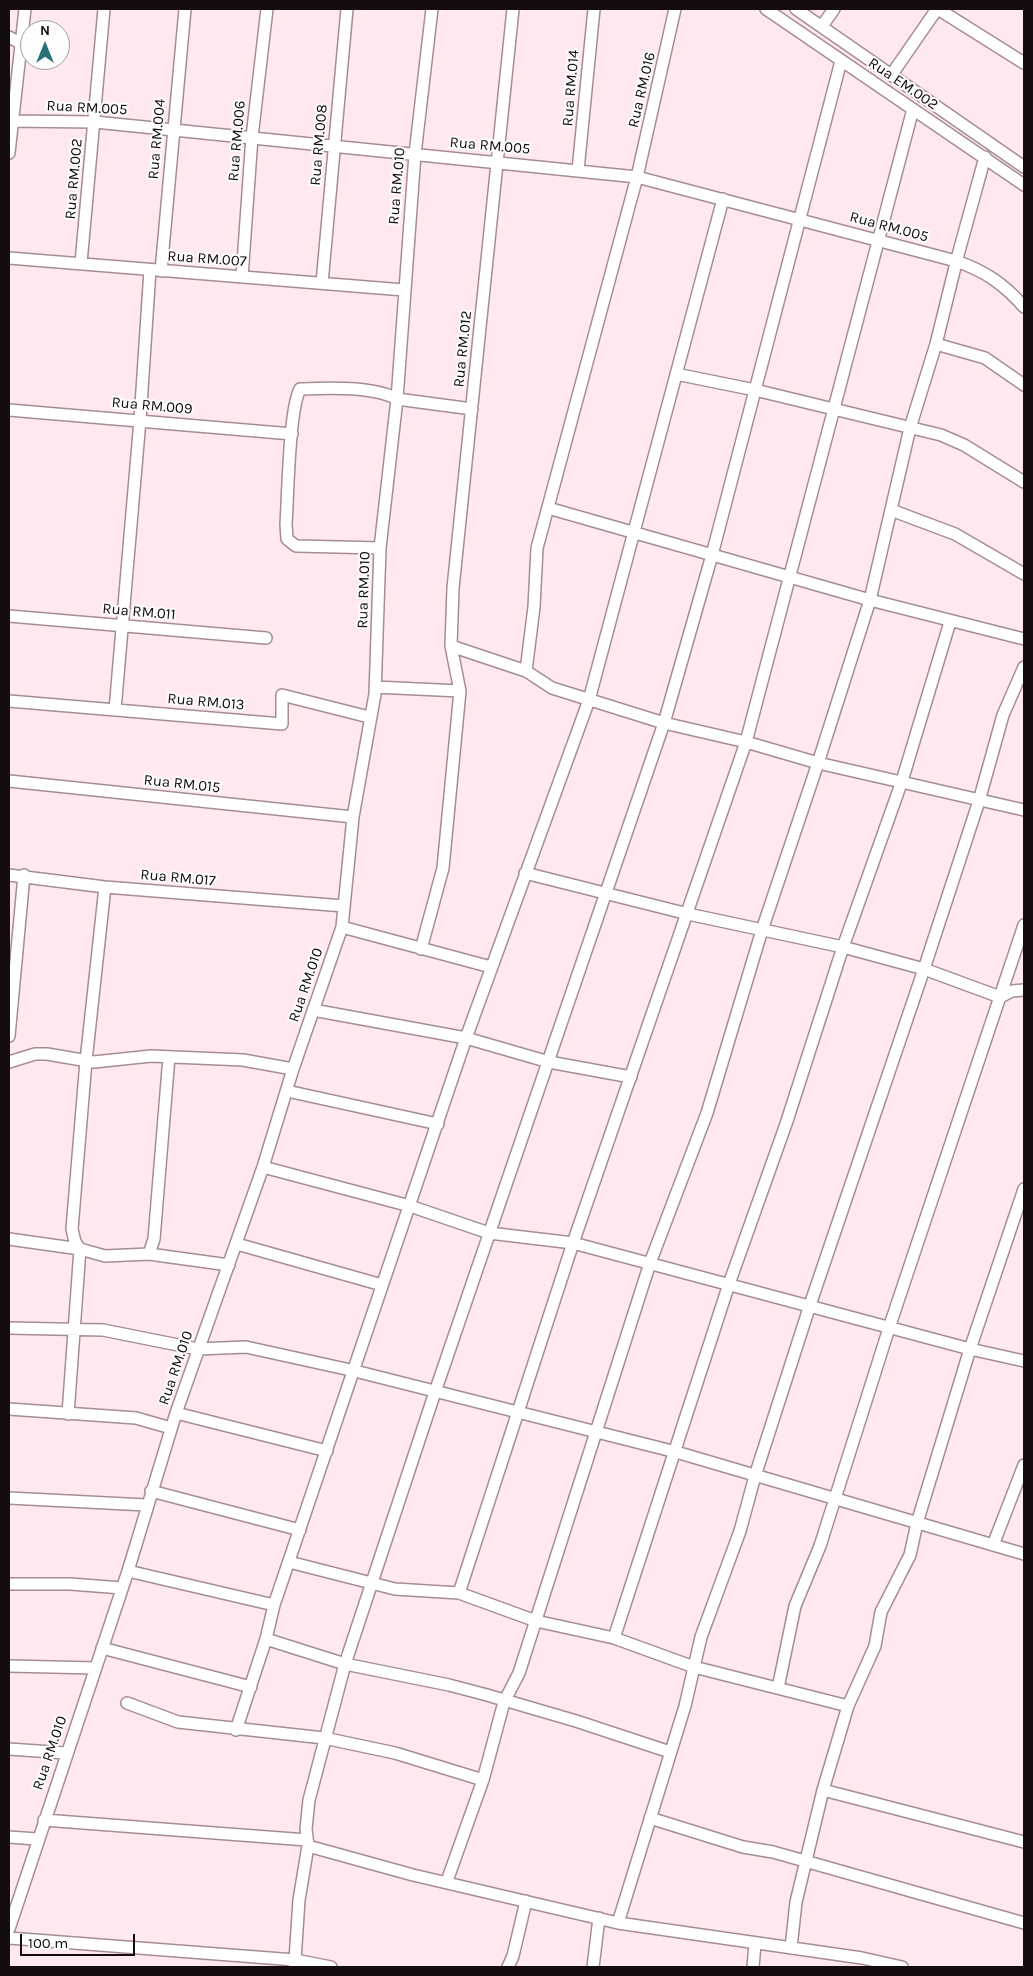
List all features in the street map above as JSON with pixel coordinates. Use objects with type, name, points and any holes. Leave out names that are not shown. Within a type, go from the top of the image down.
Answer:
[{"type":"street","name":"Rua RM.002","points":[[81,263],[104,9]]},
{"type":"street","name":"Rua RM.004","points":[[115,710],[140,420],[185,9]]},
{"type":"street","name":"Rua RM.006","points":[[242,277],[252,137],[266,9]]},
{"type":"street","name":"Rua RM.008","points":[[322,283],[347,9]]},
{"type":"street","name":"Rua RM.010","points":[[9,1929],[37,1839],[128,1571],[146,1505],[171,1428],[237,1244],[287,1092],[293,1068],[342,927],[353,817],[375,687],[380,548],[398,399],[404,290],[415,154],[432,9]]},
{"type":"street","name":"Rua RM.012","points":[[421,949],[443,868],[460,691],[451,646],[453,588],[513,9]]},
{"type":"street","name":"Rua RM.014","points":[[578,170],[594,9]]},
{"type":"street","name":"Rua RM.016","points":[[526,671],[534,607],[537,548],[637,177],[675,9]]},
{"type":"street","name":"Rua EM.002","points":[[766,9],[1024,184]]},
{"type":"street","name":"Rua EM.002","points":[[796,9],[1024,167]]},
{"type":"street","points":[[822,26],[834,9]]},
{"type":"street","points":[[892,74],[938,9],[1024,63]]},
{"type":"street","points":[[9,153],[20,59]]},
{"type":"street","points":[[295,1964],[299,1900],[307,1843],[309,1800],[345,1664],[435,1392],[664,723],[712,555],[841,61]]},
{"type":"street","points":[[459,1593],[574,1243],[746,742],[792,576],[833,409],[913,109]]},
{"type":"street","name":"Rua RM.005","points":[[12,121],[94,122],[637,177],[800,218],[980,269],[995,278],[1024,307]]},
{"type":"street","points":[[448,1881],[483,1780],[504,1702],[519,1673],[536,1622],[650,1263],[707,1113],[762,930],[870,600],[910,428],[936,344],[956,261],[985,157]]},
{"type":"street","points":[[236,1730],[266,1640],[274,1605],[466,1038],[590,700],[723,199]]},
{"type":"street","name":"Rua RM.007","points":[[9,258],[404,290]]},
{"type":"street","points":[[936,344],[985,358],[1024,385]]},
{"type":"street","points":[[676,374],[755,390],[941,435],[964,445],[1024,482]]},
{"type":"street","points":[[380,548],[296,546],[287,539],[286,524],[292,434],[296,396],[300,389],[328,388],[388,394],[398,399],[472,409]]},
{"type":"street","name":"Rua RM.009","points":[[9,410],[292,434]]},
{"type":"street","points":[[548,508],[792,576],[870,600],[950,622],[1024,639]]},
{"type":"street","points":[[891,510],[954,534],[1024,574]]},
{"type":"street","name":"Rua RM.011","points":[[9,616],[266,638]]},
{"type":"street","points":[[614,1638],[729,1284],[786,1124],[843,946],[902,781],[950,622]]},
{"type":"street","points":[[451,646],[526,671],[552,688],[664,723],[746,742],[818,763],[1024,810]]},
{"type":"street","points":[[618,1923],[685,1706],[701,1637],[740,1531],[755,1476],[810,1305],[979,801],[1003,715],[1024,667]]},
{"type":"street","points":[[375,687],[460,691]]},
{"type":"street","name":"Rua RM.013","points":[[9,701],[282,724],[282,696],[369,717]]},
{"type":"street","name":"Rua RM.015","points":[[9,781],[353,817]]},
{"type":"street","points":[[525,873],[604,895],[843,946],[924,969],[1000,997],[1012,991],[1024,990]]},
{"type":"street","name":"Rua RM.017","points":[[9,874],[105,887],[344,906]]},
{"type":"street","points":[[9,1036],[24,875]]},
{"type":"street","points":[[68,1414],[80,1249],[75,1242],[72,1229],[86,1061],[105,887]]},
{"type":"street","points":[[778,1688],[795,1606],[820,1546],[836,1499],[890,1325],[1024,925]]},
{"type":"street","points":[[342,927],[491,967]]},
{"type":"street","points":[[313,1010],[466,1038],[549,1062],[631,1077]]},
{"type":"street","points":[[9,1062],[34,1054],[47,1054],[102,1062],[150,1056],[242,1060],[293,1068]]},
{"type":"street","points":[[149,1254],[154,1239],[169,1057]]},
{"type":"street","points":[[287,1092],[438,1124]]},
{"type":"street","points":[[263,1167],[410,1206],[489,1233],[574,1243],[890,1325],[970,1349],[1024,1361]]},
{"type":"street","points":[[791,1948],[796,1902],[823,1790],[848,1706],[875,1646],[881,1612],[910,1555],[917,1523],[970,1349],[1024,1189]]},
{"type":"street","points":[[51,1244],[67,1235],[72,1229]]},
{"type":"street","points":[[9,1239],[80,1249],[105,1256],[149,1254],[229,1264]]},
{"type":"street","points":[[237,1244],[382,1285]]},
{"type":"street","points":[[9,1328],[103,1330],[198,1349],[246,1347],[355,1370],[435,1392],[596,1430],[676,1452],[1024,1554]]},
{"type":"street","points":[[9,1409],[136,1418],[171,1428]]},
{"type":"street","points":[[176,1413],[327,1451]]},
{"type":"street","points":[[993,1544],[1024,1465]]},
{"type":"street","points":[[151,1491],[300,1530]]},
{"type":"street","points":[[9,1498],[146,1505]]},
{"type":"street","points":[[289,1562],[406,1591],[459,1593],[536,1622],[614,1638],[645,1648],[666,1659],[848,1706]]},
{"type":"street","points":[[128,1571],[274,1605]]},
{"type":"street","points":[[9,1584],[70,1584],[122,1588]]},
{"type":"street","points":[[266,1640],[345,1664],[449,1685],[576,1721],[670,1752]]},
{"type":"street","points":[[102,1648],[250,1687]]},
{"type":"street","points":[[9,1666],[95,1668]]},
{"type":"street","points":[[127,1703],[178,1722],[236,1730],[291,1733],[324,1738],[395,1753],[483,1780]]},
{"type":"street","points":[[9,1749],[66,1753]]},
{"type":"street","points":[[823,1790],[1024,1842]]},
{"type":"street","points":[[650,1818],[743,1847],[773,1852],[806,1863],[1024,1923]]},
{"type":"street","points":[[44,1820],[307,1843],[414,1875],[448,1881],[618,1923],[862,1958],[902,1967]]},
{"type":"street","points":[[9,1837],[37,1839]]},
{"type":"street","points":[[508,1967],[513,1956],[526,1901]]},
{"type":"street","points":[[593,1967],[599,1918]]},
{"type":"street","points":[[9,1938],[331,1967]]},
{"type":"street","points":[[753,1967],[755,1944]]}]
